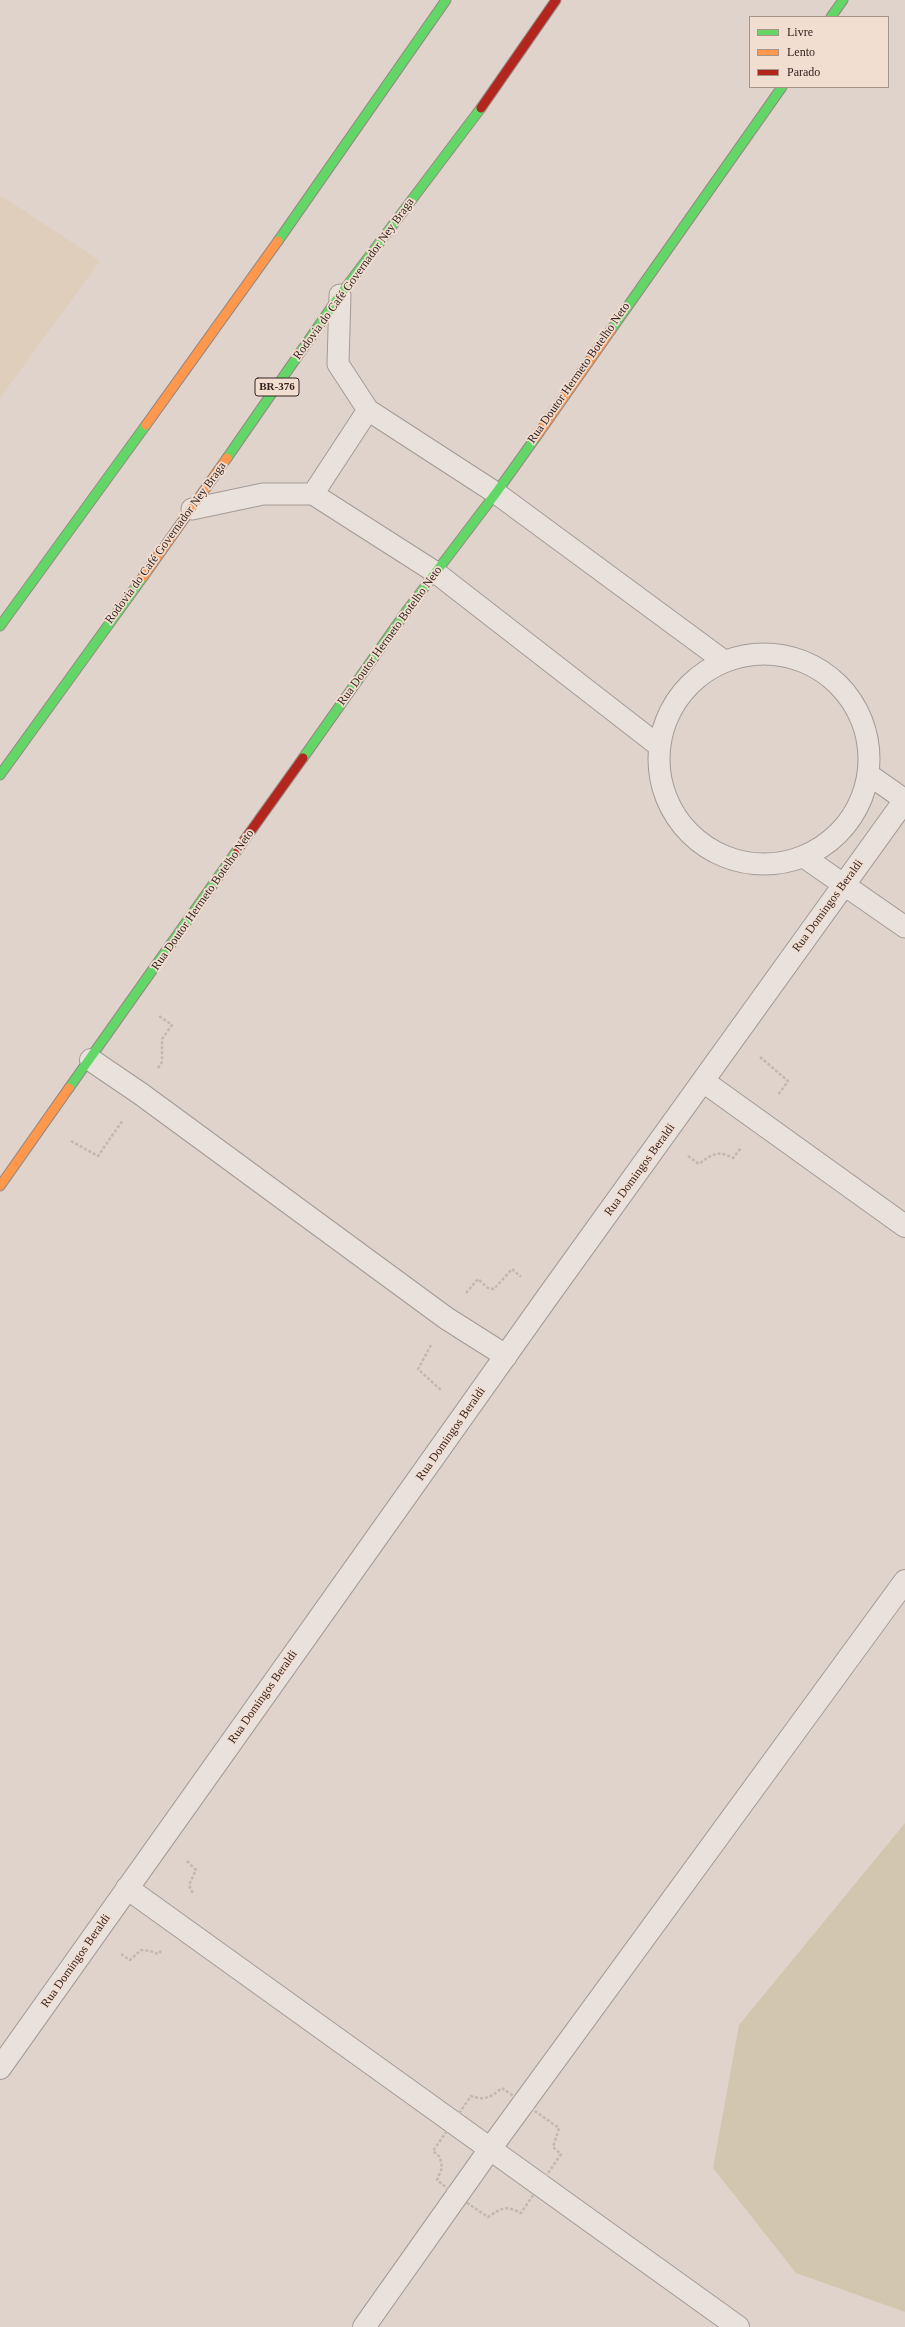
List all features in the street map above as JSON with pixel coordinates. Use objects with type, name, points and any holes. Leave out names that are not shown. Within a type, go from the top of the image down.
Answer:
[{"type":"main road","points":[[0,626],[290,225],[446,0]]},
{"type":"main road","name":"Rodovia do Café Governador Ney Braga","points":[[0,775],[192,509],[340,295],[488,98],[556,0]]},
{"type":"main road","points":[[832,16],[843,0]]},
{"type":"main road","name":"Rua Doutor Hermeto Botelho Neto","points":[[0,1186],[91,1060],[435,572],[496,493],[781,88]]},
{"type":"street","name":"Rua Domingos Beraldi","points":[[0,2068],[546,1299],[664,1138],[702,1081],[905,800]]},
{"type":"street","points":[[91,1060],[141,1094],[446,1318],[506,1356]]},
{"type":"street","points":[[702,1081],[905,1226]]},
{"type":"street","points":[[364,2327],[490,2149],[905,1581]]},
{"type":"street","points":[[127,1888],[738,2327]]},
{"type":"lane","points":[[340,295],[338,364],[368,410],[496,493],[724,662]]},
{"type":"lane","points":[[313,494],[368,410]]},
{"type":"lane","points":[[192,509],[263,494],[313,494],[435,572],[659,746]]},
{"type":"lane","points":[[750,654],[778,655],[804,662],[828,676],[848,695],[861,719],[868,746],[868,774],[860,800],[846,824],[828,844],[804,857],[777,864],[749,864],[723,857],[699,843],[680,824],[666,800],[660,773],[659,746],[667,719],[681,695],[700,676],[724,662],[750,654]]},
{"type":"lane","points":[[868,774],[905,800]]},
{"type":"lane","points":[[804,857],[905,927]]},
{"type":"path","points":[[466,1413],[418,1369],[446,1318],[478,1279],[488,1288],[494,1288],[512,1269],[546,1299]]},
{"type":"shaded area","points":[[0,195],[100,261],[0,398]]},
{"type":"shaded area","points":[[905,1823],[905,2312],[796,2273],[713,2168],[739,2025]]},
{"type":"traffic: fast","points":[[278,241],[446,0]]},
{"type":"traffic: fast","points":[[832,16],[843,0]]},
{"type":"traffic: fast","points":[[611,330],[781,88]]},
{"type":"traffic: fast","points":[[227,458],[340,295],[481,108]]},
{"type":"traffic: fast","points":[[0,626],[146,425]]},
{"type":"traffic: fast","points":[[303,758],[408,609],[496,493],[536,437]]},
{"type":"traffic: fast","points":[[0,775],[143,577]]},
{"type":"traffic: fast","points":[[69,1088],[238,849]]},
{"type":"traffic: slow","points":[[146,425],[278,241]]},
{"type":"traffic: slow","points":[[536,437],[611,330]]},
{"type":"traffic: slow","points":[[143,577],[227,458]]},
{"type":"traffic: slow","points":[[0,1186],[69,1088]]},
{"type":"traffic: jam","points":[[481,108],[556,0]]},
{"type":"traffic: jam","points":[[238,849],[303,758]]}]
